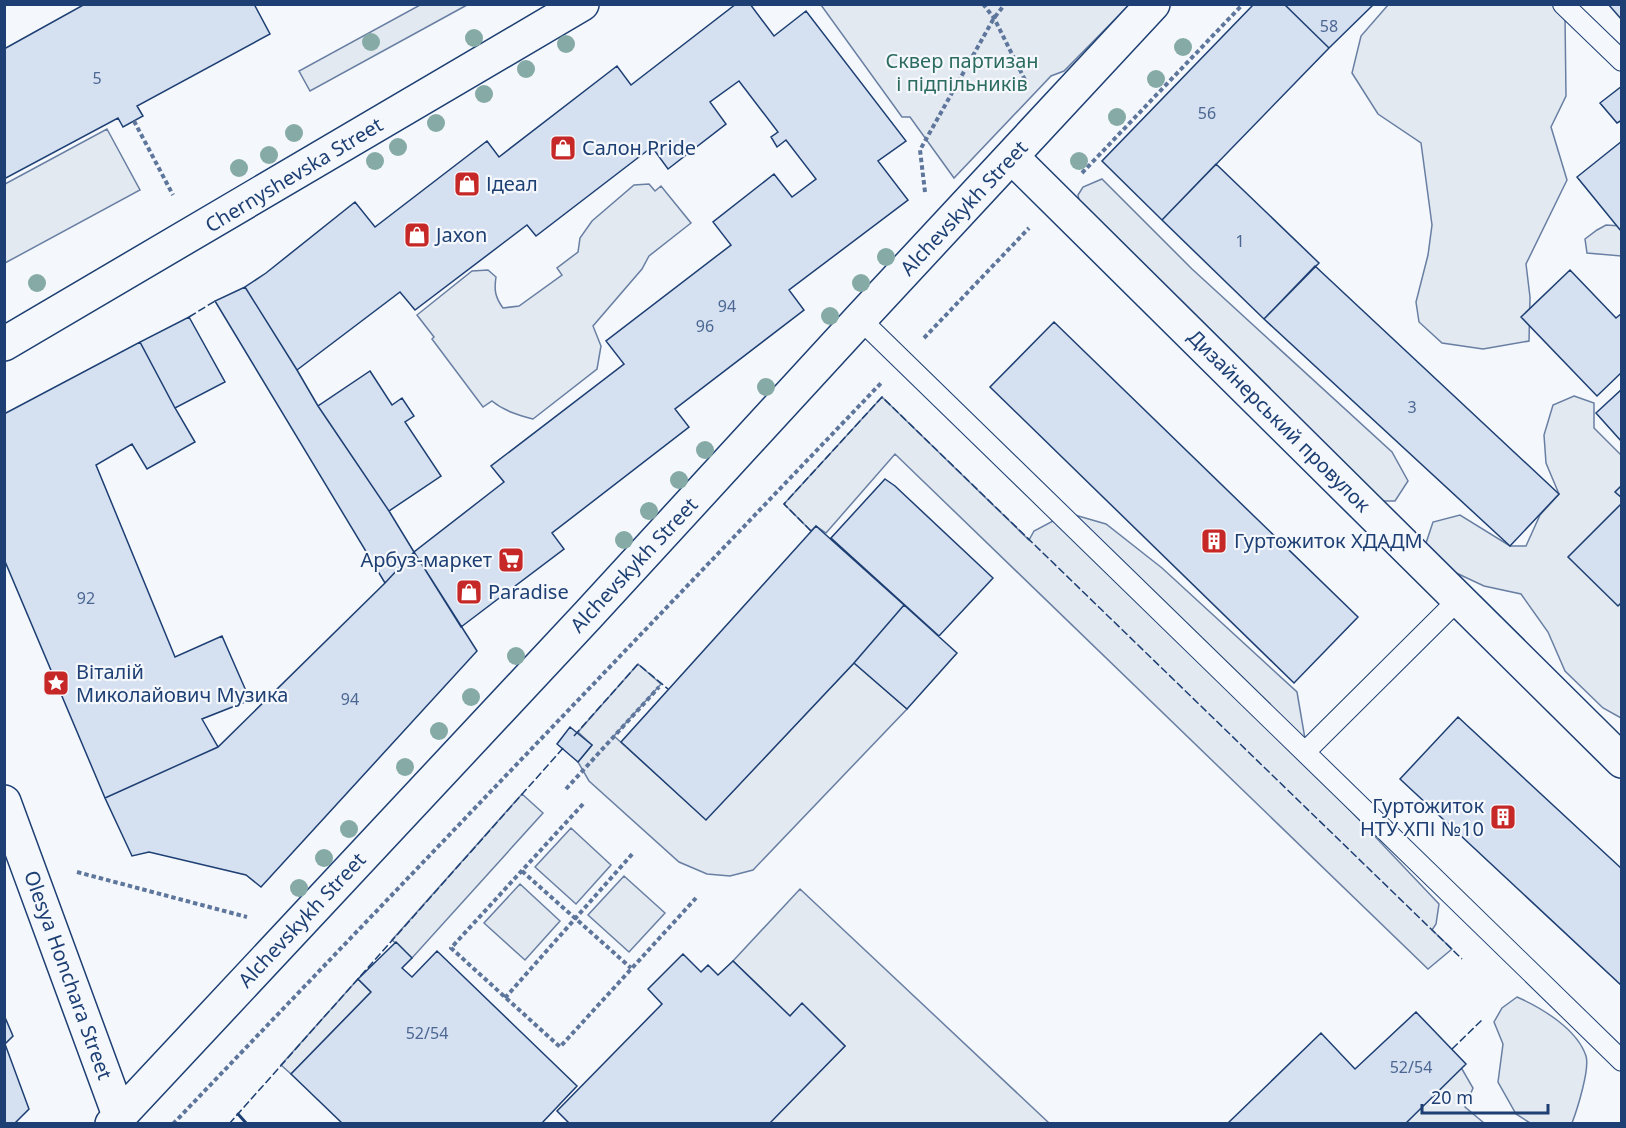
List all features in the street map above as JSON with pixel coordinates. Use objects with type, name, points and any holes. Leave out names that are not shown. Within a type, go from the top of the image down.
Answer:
[{"type":"street","name":"Chernyshevska Street","points":[[4,344],[582,4]]},
{"type":"street","name":"Alchevskykh Street","points":[[115,1119],[588,615],[1153,4]]},
{"type":"street","name":"Дизайнерський провулок","points":[[1012,157],[1622,761]]},
{"type":"street","name":"Olesya Honchara Street","points":[[4,802],[115,1119]]},
{"type":"lane","points":[[1563,4],[1622,61]]},
{"type":"lane","points":[[860,319],[1622,1061]]},
{"type":"lane","points":[[1305,752],[1459,599]]},
{"type":"path","points":[[983,4],[994,18],[1045,121]]},
{"type":"path","points":[[925,192],[920,150],[994,18],[1005,4]]},
{"type":"path","points":[[173,1124],[1243,4]]},
{"type":"path","points":[[134,121],[173,195]]},
{"type":"path","points":[[566,789],[659,687]]},
{"type":"path","points":[[583,804],[451,948],[560,1047],[696,898]]},
{"type":"path","points":[[505,998],[634,852]]},
{"type":"path","points":[[522,871],[631,968]]},
{"type":"path","points":[[77,872],[247,917]]},
{"type":"green space","points":[[420,5],[467,5],[310,91],[299,71]]},
{"type":"green space","name":"Сквер партизан і підпільників","points":[[821,5],[1129,5],[1064,71],[1051,76],[954,178],[910,117],[902,117]]},
{"type":"green space","points":[[1388,5],[1556,5],[1565,17],[1566,96],[1551,127],[1567,180],[1526,264],[1530,297],[1529,341],[1483,349],[1442,343],[1419,322],[1416,302],[1428,255],[1432,225],[1421,143],[1378,114],[1352,73],[1361,36]]},
{"type":"green space","points":[[107,129],[140,190],[5,263],[5,184]]},
{"type":"green space","points":[[1102,179],[1192,269],[1392,452],[1408,481],[1395,501],[1374,501],[1081,210],[1078,195],[1083,187]]},
{"type":"green space","points":[[649,184],[655,191],[661,186],[691,223],[649,256],[642,269],[593,326],[601,346],[597,369],[533,419],[506,410],[492,401],[483,407],[432,339],[434,337],[417,315],[472,271],[488,270],[496,277],[496,293],[503,308],[519,306],[562,275],[557,268],[578,252],[580,238],[592,221],[634,185]]},
{"type":"green space","points":[[1606,225],[1621,226],[1621,256],[1587,253],[1585,239]]},
{"type":"green space","points":[[1574,396],[1594,403],[1594,428],[1621,455],[1621,718],[1603,708],[1565,671],[1548,632],[1521,594],[1484,586],[1452,571],[1425,546],[1433,522],[1460,515],[1510,546],[1526,546],[1540,515],[1559,494],[1546,463],[1544,435],[1553,405]]},
{"type":"green space","points":[[882,397],[1029,540],[1034,531],[1068,513],[1106,524],[1162,568],[1297,692],[1310,768],[1439,904],[1436,924],[1432,930],[1452,949],[1428,969],[895,454],[826,533],[816,526],[811,531],[784,504]]},
{"type":"green space","points":[[854,663],[907,709],[753,870],[730,876],[707,874],[679,862],[589,781],[578,762],[592,745],[578,732],[638,664],[661,684],[614,736],[706,819]]},
{"type":"green space","points":[[522,794],[543,813],[412,958],[392,940]]},
{"type":"green space","points":[[571,828],[611,865],[576,904],[535,867]]},
{"type":"green space","points":[[624,876],[665,913],[629,952],[588,915]]},
{"type":"green space","points":[[520,884],[560,921],[525,960],[484,923]]},
{"type":"green space","points":[[800,889],[1049,1123],[769,1123],[845,1046],[802,1004],[790,1016],[733,961]]},
{"type":"green space","points":[[358,979],[371,992],[291,1074],[281,1065]]},
{"type":"green space","points":[[1517,997],[1558,1020],[1575,1037],[1586,1056],[1585,1079],[1572,1123],[1530,1123],[1516,1114],[1498,1082],[1503,1044],[1494,1022],[1502,1008]]},
{"type":"green space","points":[[1433,1065],[1462,1069],[1473,1088],[1465,1107],[1484,1123],[1354,1124]]},
{"type":"building","points":[[85,4],[254,4],[270,34],[137,106],[143,116],[123,127],[118,118],[4,179],[4,49]]},
{"type":"building","points":[[736,4],[750,4],[774,36],[806,11],[906,141],[878,161],[908,200],[789,290],[804,310],[675,409],[689,427],[552,533],[564,549],[461,627],[414,552],[504,482],[491,466],[624,364],[606,341],[731,245],[713,222],[774,174],[792,197],[816,179],[786,140],[777,147],[771,137],[778,132],[739,81],[710,102],[726,124],[668,169],[652,147],[536,236],[527,225],[415,310],[400,292],[297,370],[245,287],[355,202],[375,227],[487,141],[499,157],[617,66],[631,85]]},
{"type":"building","points":[[1254,4],[1284,4],[1329,48],[1162,220],[1102,161]]},
{"type":"building","points":[[1284,4],[1374,4],[1329,48]]},
{"type":"building","points":[[1608,4],[1622,4],[1622,20]]},
{"type":"building","points":[[1622,86],[1622,120],[1617,123],[1600,103]]},
{"type":"building","points":[[1622,141],[1622,231],[1621,231],[1577,177]]},
{"type":"building","points":[[1216,164],[1319,263],[1264,319],[1162,220]]},
{"type":"building","points":[[1315,266],[1559,494],[1510,546],[1264,319]]},
{"type":"building","points":[[1570,270],[1616,318],[1622,313],[1622,372],[1597,396],[1521,317]]},
{"type":"building","points":[[245,287],[318,406],[414,552],[385,583],[215,301]]},
{"type":"building","points":[[189,317],[225,382],[175,408],[140,342]]},
{"type":"building","name":"Гуртожиток ХДАДМ","points":[[1054,322],[1358,617],[1294,683],[990,387]]},
{"type":"building","points":[[140,342],[195,442],[147,469],[132,444],[96,465],[175,657],[222,636],[250,700],[202,719],[218,747],[105,798],[4,559],[4,414]]},
{"type":"building","points":[[370,371],[392,405],[402,398],[414,416],[405,422],[441,476],[389,511],[318,406]]},
{"type":"building","points":[[1622,389],[1622,442],[1596,413]]},
{"type":"building","points":[[885,479],[993,578],[939,636],[831,538]]},
{"type":"building","points":[[1622,485],[1622,498],[1615,492]]},
{"type":"building","points":[[1622,503],[1622,602],[1618,606],[1568,557]]},
{"type":"building","points":[[816,526],[904,605],[854,663],[706,820],[621,742]]},
{"type":"building","points":[[414,552],[477,651],[261,887],[246,875],[149,852],[132,856],[105,798],[218,747]]},
{"type":"building","points":[[904,605],[957,653],[907,709],[854,663]]},
{"type":"building","name":"Гуртожиток НТУ ХПІ №10","points":[[1458,717],[1622,869],[1622,986],[1400,779]]},
{"type":"building","points":[[570,727],[592,745],[578,762],[557,744]]},
{"type":"building","points":[[396,942],[412,958],[402,968],[412,977],[437,951],[577,1086],[541,1124],[343,1124],[291,1074],[371,992],[358,979]]},
{"type":"building","points":[[683,954],[701,972],[708,965],[718,975],[733,961],[790,1016],[802,1003],[845,1046],[769,1124],[570,1124],[557,1111],[662,1004],[648,989]]},
{"type":"building","points":[[1416,1012],[1466,1064],[1405,1124],[1227,1124],[1321,1033],[1355,1069]]},
{"type":"building","points":[[4,1015],[13,1036],[5,1044],[29,1109],[14,1124],[4,1124]]},
{"type":"fence","points":[[189,317],[215,301]]},
{"type":"fence","points":[[811,531],[784,504],[882,397],[1462,959]]},
{"type":"fence","points":[[574,736],[638,664],[668,689]]},
{"type":"fence","points":[[229,1124],[564,747]]},
{"type":"fence","points":[[1452,1049],[1482,1020]]},
{"type":"wall","points":[[238,1114],[247,1124]]},
{"type":"place","name":"Салон Pride","points":[[563,148]]},
{"type":"place","name":"Ідеал","points":[[467,184]]},
{"type":"place","name":"Jaxon","points":[[417,235]]},
{"type":"place","name":"Гуртожиток ХДАДМ","points":[[1214,541]]},
{"type":"place","name":"Арбуз-маркет","points":[[511,560]]},
{"type":"place","name":"Paradise","points":[[469,592]]},
{"type":"place","name":"Віталій Миколайович Музика","points":[[56,683]]},
{"type":"place","name":"Гуртожиток НТУ ХПІ №10","points":[[1503,817]]}]
